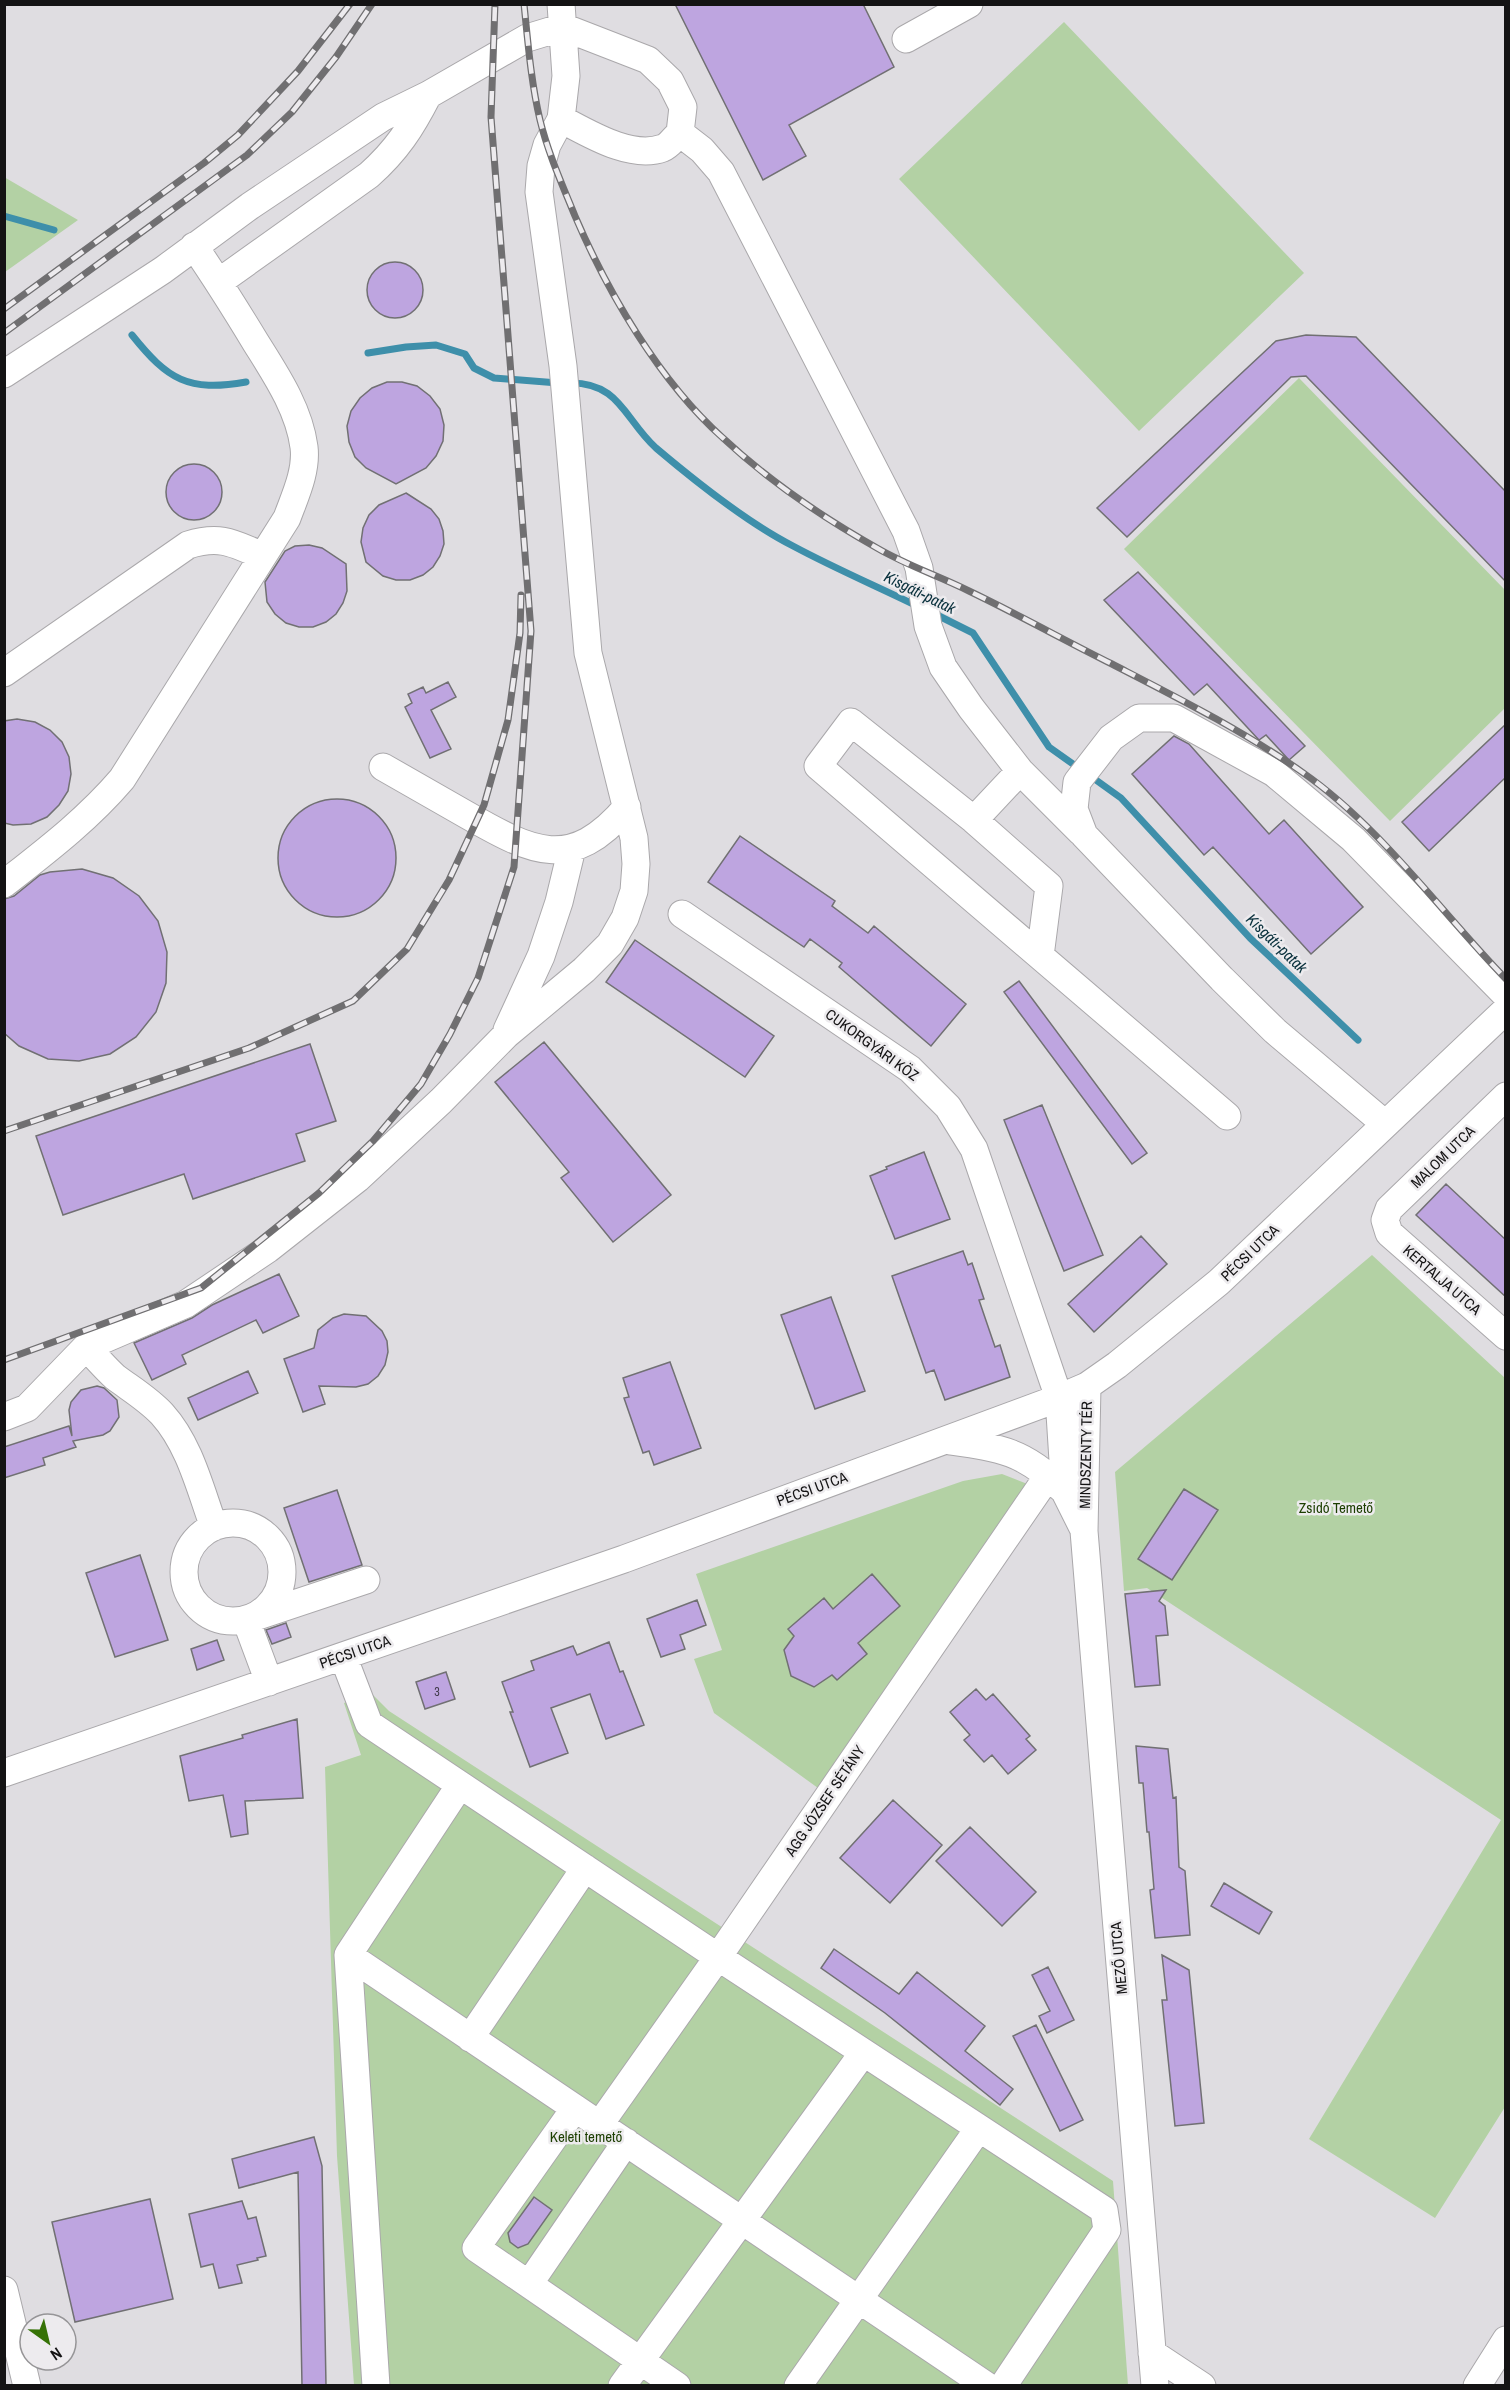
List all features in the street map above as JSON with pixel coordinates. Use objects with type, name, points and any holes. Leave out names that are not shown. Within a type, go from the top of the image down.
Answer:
[{"type":"street","points":[[906,39],[969,4]]},
{"type":"street","points":[[4,374],[163,270],[317,160],[383,117],[428,95],[562,16]]},
{"type":"street","points":[[4,1417],[27,1408],[86,1347],[186,1304],[268,1249],[357,1179],[441,1101],[506,1035],[584,970],[610,944],[625,918],[634,891],[636,864],[634,838],[588,653],[563,366],[539,192],[541,166],[547,145],[561,119],[566,76],[562,16]]},
{"type":"street","points":[[561,119],[598,138],[635,151],[664,148],[680,133],[683,107],[670,81],[648,60],[562,16]]},
{"type":"street","points":[[219,282],[384,162],[409,131],[428,95]]},
{"type":"street","points":[[680,133],[702,150],[721,172],[906,531],[919,568],[928,627],[943,667],[971,708],[1020,771],[1222,979],[1275,1031],[1384,1123]]},
{"type":"street","points":[[4,884],[70,832],[100,805],[122,780],[287,518],[300,480],[304,448],[287,395],[219,282],[194,246]]},
{"type":"street","points":[[4,673],[188,545],[206,539],[226,541],[263,556]]},
{"type":"street","points":[[1084,836],[1074,809],[1084,773],[1111,738],[1139,718],[1174,718],[1274,773],[1353,839],[1506,995]]},
{"type":"street","points":[[1040,956],[1050,886],[974,820],[851,722],[818,766],[1040,956],[1227,1116]]},
{"type":"street","points":[[382,767],[495,831],[527,846],[547,851],[572,848],[593,839],[610,827],[627,807]]},
{"type":"street","points":[[974,820],[1020,771]]},
{"type":"street","points":[[506,1035],[541,956],[559,902],[572,848]]},
{"type":"street","name":"CUKORGYÁRI KÖZ","points":[[682,914],[910,1069],[948,1107],[974,1149],[1059,1398]]},
{"type":"street","name":"PÉCSI UTCA","points":[[4,1773],[624,1559],[1087,1386],[1163,1329],[1219,1282],[1384,1123],[1506,1010]]},
{"type":"street","name":"MALOM UTCA","points":[[1384,1220],[1389,1209],[1506,1096]]},
{"type":"street","name":"KERTALJA UTCA","points":[[1384,1220],[1389,1233],[1506,1336]]},
{"type":"street","points":[[86,1347],[114,1376],[143,1396],[179,1438],[191,1462],[213,1527]]},
{"type":"street","name":"MINDSZENTY TÉR","points":[[1084,1531],[1087,1386]]},
{"type":"street","name":"MINDSZENTY TÉR","points":[[1059,1398],[1057,1484],[1084,1531]]},
{"type":"street","points":[[946,1440],[1000,1448],[1025,1459],[1057,1484]]},
{"type":"street","name":"AGG JÓZSEF SÉTÁNY","points":[[600,2124],[1057,1484]]},
{"type":"street","points":[[246,1620],[266,1608],[280,1588],[283,1572],[280,1556],[272,1542],[260,1531],[229,1523],[213,1527],[200,1536],[190,1549],[185,1564],[185,1580],[195,1602],[214,1617],[229,1621],[246,1620],[366,1580]]},
{"type":"street","name":"MEZŐ UTCA","points":[[1084,1531],[1155,2385]]},
{"type":"street","points":[[246,1620],[269,1682]]},
{"type":"street","points":[[343,1656],[369,1724],[718,1957],[1104,2210],[1107,2230],[1003,2385]]},
{"type":"street","points":[[376,2385],[348,1955],[460,1785]]},
{"type":"street","points":[[470,2038],[585,1868]]},
{"type":"street","points":[[348,1955],[987,2385]]},
{"type":"street","points":[[622,2385],[864,2053]]},
{"type":"street","points":[[575,2108],[476,2248],[677,2385]]},
{"type":"street","points":[[798,2385],[979,2128]]},
{"type":"street","points":[[529,2284],[626,2142]]},
{"type":"street","points":[[4,2290],[27,2385]]},
{"type":"street","points":[[1477,2385],[1506,2340]]},
{"type":"street","points":[[1152,2353],[1202,2385]]},
{"type":"green space","points":[[1064,22],[1304,273],[1139,431],[899,179]]},
{"type":"green space","points":[[4,177],[78,220],[5,272],[4,272]]},
{"type":"green space","points":[[1299,378],[1505,590],[1505,708],[1390,821],[1124,549]]},
{"type":"green space","name":"Zsidó Temető","points":[[1372,1255],[1505,1378],[1505,2107],[1435,2218],[1309,2139],[1501,1820],[1147,1588],[1124,1591],[1115,1472]]},
{"type":"green space","points":[[1002,1474],[1030,1485],[818,1788],[714,1713],[694,1659],[722,1650],[696,1574],[963,1481]]},
{"type":"green space","name":"Keleti temető","points":[[370,1692],[389,1711],[1113,2181],[1128,2385],[354,2385],[337,2156],[325,1767],[361,1755],[344,1703]]},
{"type":"building","points":[[675,4],[863,4],[894,67],[789,125],[806,156],[763,180]]},
{"type":"building","points":[[389,262],[401,262],[411,266],[419,274],[423,290],[419,306],[411,314],[401,318],[389,318],[379,314],[371,306],[367,296],[367,284],[371,274],[379,266]]},
{"type":"building","points":[[1306,335],[1356,337],[1506,492],[1506,582],[1306,376],[1291,377],[1127,537],[1097,508],[1276,341]]},
{"type":"building","points":[[387,382],[402,382],[417,386],[430,396],[440,409],[444,425],[443,441],[436,456],[426,468],[396,484],[366,468],[355,457],[349,442],[347,426],[351,411],[360,398],[372,388]]},
{"type":"building","points":[[194,464],[205,466],[214,472],[220,481],[222,492],[220,503],[214,512],[205,518],[194,520],[183,518],[174,512],[168,503],[166,492],[168,481],[174,472],[183,466]]},
{"type":"building","points":[[406,493],[431,509],[439,519],[444,544],[433,567],[423,575],[410,580],[396,580],[383,576],[366,562],[361,542],[363,528],[369,515],[379,505]]},
{"type":"building","points":[[309,545],[322,548],[346,564],[347,591],[336,614],[326,622],[313,627],[299,627],[286,623],[275,614],[267,602],[265,582],[285,551],[295,546]]},
{"type":"building","points":[[1138,572],[1305,746],[1289,760],[1266,735],[1259,740],[1207,684],[1194,695],[1104,600]]},
{"type":"building","points":[[448,682],[456,697],[431,710],[451,749],[430,758],[405,707],[412,703],[408,694],[423,687],[426,693]]},
{"type":"building","points":[[17,719],[35,722],[50,730],[62,742],[69,757],[71,774],[68,791],[47,817],[31,824],[13,825],[4,823],[4,721]]},
{"type":"building","points":[[1506,724],[1506,777],[1429,851],[1402,822]]},
{"type":"building","points":[[1174,736],[1189,744],[1269,834],[1284,820],[1363,907],[1311,954],[1213,847],[1204,855],[1132,774]]},
{"type":"building","points":[[337,799],[360,803],[379,816],[392,835],[396,858],[392,881],[379,900],[360,913],[337,917],[314,913],[295,900],[282,881],[278,858],[282,835],[295,816],[314,803]]},
{"type":"building","points":[[740,836],[835,901],[832,906],[868,933],[874,926],[966,1004],[931,1046],[839,967],[842,963],[810,939],[804,947],[708,882]]},
{"type":"building","points":[[82,869],[113,878],[139,896],[158,921],[167,952],[166,983],[156,1012],[136,1037],[110,1054],[79,1061],[48,1059],[19,1046],[4,1033],[4,899],[14,896],[40,875]]},
{"type":"building","points":[[635,940],[774,1036],[745,1077],[606,982]]},
{"type":"building","points":[[1019,981],[1147,1153],[1132,1164],[1004,992]]},
{"type":"building","points":[[544,1042],[671,1195],[613,1242],[561,1178],[569,1172],[495,1082]]},
{"type":"building","points":[[310,1044],[336,1121],[296,1134],[305,1161],[193,1199],[184,1174],[63,1215],[36,1136]]},
{"type":"building","points":[[1042,1105],[1103,1255],[1064,1271],[1004,1120]]},
{"type":"building","points":[[924,1152],[950,1219],[895,1239],[870,1176]]},
{"type":"building","points":[[1446,1184],[1506,1240],[1506,1297],[1416,1215]]},
{"type":"building","points":[[1141,1236],[1167,1264],[1094,1332],[1068,1304]]},
{"type":"building","points":[[963,1251],[968,1265],[972,1263],[984,1299],[979,1300],[995,1347],[1000,1345],[1010,1377],[945,1400],[934,1370],[926,1373],[892,1276]]},
{"type":"building","points":[[279,1274],[299,1316],[263,1333],[256,1320],[182,1355],[186,1364],[152,1380],[134,1343],[192,1318],[212,1305]]},
{"type":"building","points":[[831,1297],[865,1391],[815,1409],[781,1315]]},
{"type":"building","points":[[344,1314],[366,1316],[382,1331],[387,1341],[388,1352],[385,1365],[378,1376],[368,1384],[356,1387],[319,1386],[325,1404],[303,1412],[284,1359],[314,1348],[318,1330],[333,1318]]},
{"type":"building","points":[[670,1362],[701,1448],[654,1465],[649,1451],[643,1453],[624,1398],[629,1397],[623,1378]]},
{"type":"building","points":[[248,1371],[258,1393],[198,1420],[188,1398]]},
{"type":"building","points":[[97,1386],[104,1388],[117,1400],[119,1417],[110,1431],[103,1435],[73,1441],[76,1447],[43,1458],[45,1465],[4,1478],[4,1447],[69,1426],[72,1436],[69,1410],[71,1402],[81,1390]]},
{"type":"building","points":[[1184,1489],[1218,1510],[1172,1580],[1138,1559]]},
{"type":"building","points":[[337,1490],[362,1565],[309,1582],[284,1508]]},
{"type":"building","points":[[140,1555],[168,1640],[115,1657],[86,1573]]},
{"type":"building","points":[[872,1574],[900,1606],[858,1643],[867,1654],[837,1680],[832,1675],[814,1687],[791,1676],[784,1650],[794,1636],[788,1629],[824,1598],[833,1609]]},
{"type":"building","points":[[1166,1590],[1159,1601],[1165,1606],[1168,1635],[1156,1636],[1160,1685],[1135,1687],[1125,1594]]},
{"type":"building","points":[[697,1600],[706,1625],[680,1635],[685,1649],[661,1657],[647,1619]]},
{"type":"building","points":[[286,1623],[291,1637],[272,1644],[266,1630]]},
{"type":"building","points":[[217,1640],[224,1660],[197,1670],[191,1649]]},
{"type":"building","points":[[609,1642],[644,1725],[606,1739],[590,1694],[551,1708],[568,1753],[530,1767],[502,1682],[534,1670],[531,1661],[573,1646],[577,1655]]},
{"type":"building","points":[[446,1672],[455,1699],[425,1709],[416,1682]]},
{"type":"building","points":[[976,1689],[986,1700],[993,1694],[1030,1736],[1026,1739],[1036,1750],[1008,1774],[992,1755],[984,1762],[964,1740],[970,1735],[950,1712]]},
{"type":"building","points":[[297,1719],[303,1798],[245,1801],[248,1834],[231,1837],[223,1795],[189,1801],[180,1756],[243,1738],[242,1735]]},
{"type":"building","points":[[1136,1746],[1168,1749],[1173,1798],[1176,1797],[1179,1867],[1185,1871],[1190,1935],[1155,1938],[1150,1890],[1154,1889],[1149,1832],[1147,1832],[1143,1783],[1139,1783]]},
{"type":"building","points":[[893,1800],[942,1845],[890,1903],[840,1858]]},
{"type":"building","points":[[970,1827],[1036,1892],[1002,1926],[936,1861]]},
{"type":"building","points":[[1224,1883],[1272,1912],[1259,1934],[1211,1906]]},
{"type":"building","points":[[834,1949],[899,1994],[917,1972],[985,2026],[965,2051],[1013,2089],[1000,2105],[885,2013],[821,1968]]},
{"type":"building","points":[[1162,1955],[1189,1970],[1204,2123],[1175,2126],[1162,2000],[1167,2000]]},
{"type":"building","points":[[1048,1967],[1074,2020],[1047,2033],[1039,2016],[1050,2011],[1032,1975]]},
{"type":"building","points":[[1036,2025],[1083,2120],[1060,2131],[1013,2036]]},
{"type":"building","points":[[314,2137],[322,2166],[326,2385],[302,2385],[298,2172],[239,2188],[232,2159]]},
{"type":"building","points":[[534,2197],[552,2210],[528,2244],[518,2248],[510,2242],[508,2233]]},
{"type":"building","points":[[150,2199],[173,2299],[78,2321],[78,2312],[73,2312],[52,2222]]},
{"type":"building","points":[[242,2201],[248,2219],[256,2217],[266,2256],[237,2265],[242,2283],[219,2288],[213,2264],[201,2267],[189,2214]]},
{"type":"waterway","name":"Kisgáti-patak","points":[[4,216],[54,230]]},
{"type":"waterway","name":"Kisgáti-patak","points":[[132,335],[157,363],[181,379],[209,385],[246,382]]},
{"type":"waterway","name":"Kisgáti-patak","points":[[368,353],[436,345],[465,354],[474,368],[494,378],[558,383]]},
{"type":"waterway","name":"Kisgáti-patak","points":[[569,383],[586,384],[611,395],[656,448],[758,526],[808,554],[917,606]]},
{"type":"waterway","name":"Kisgáti-patak","points":[[933,613],[973,633],[1049,747],[1080,769]]},
{"type":"waterway","name":"Kisgáti-patak","points":[[1089,775],[1121,798],[1250,938],[1358,1040]]},
{"type":"railway","points":[[4,309],[204,163],[238,135],[298,71],[350,4]]},
{"type":"railway","points":[[4,333],[247,155],[292,112],[336,57],[372,4]]},
{"type":"railway","points":[[4,1360],[201,1288],[319,1193],[373,1141],[421,1084],[450,1034],[478,978],[514,867],[531,631],[491,117],[495,4]]},
{"type":"railway","points":[[524,4],[532,77],[540,120],[551,156],[575,216],[603,275],[638,335],[678,391],[700,416],[777,484],[856,536],[899,560],[1005,609],[1184,702],[1256,742],[1302,772],[1331,794],[1384,843],[1506,979]]},
{"type":"railway","points":[[4,1131],[249,1048],[353,1001],[407,949],[449,880],[484,805],[508,720],[520,633],[521,595]]}]
